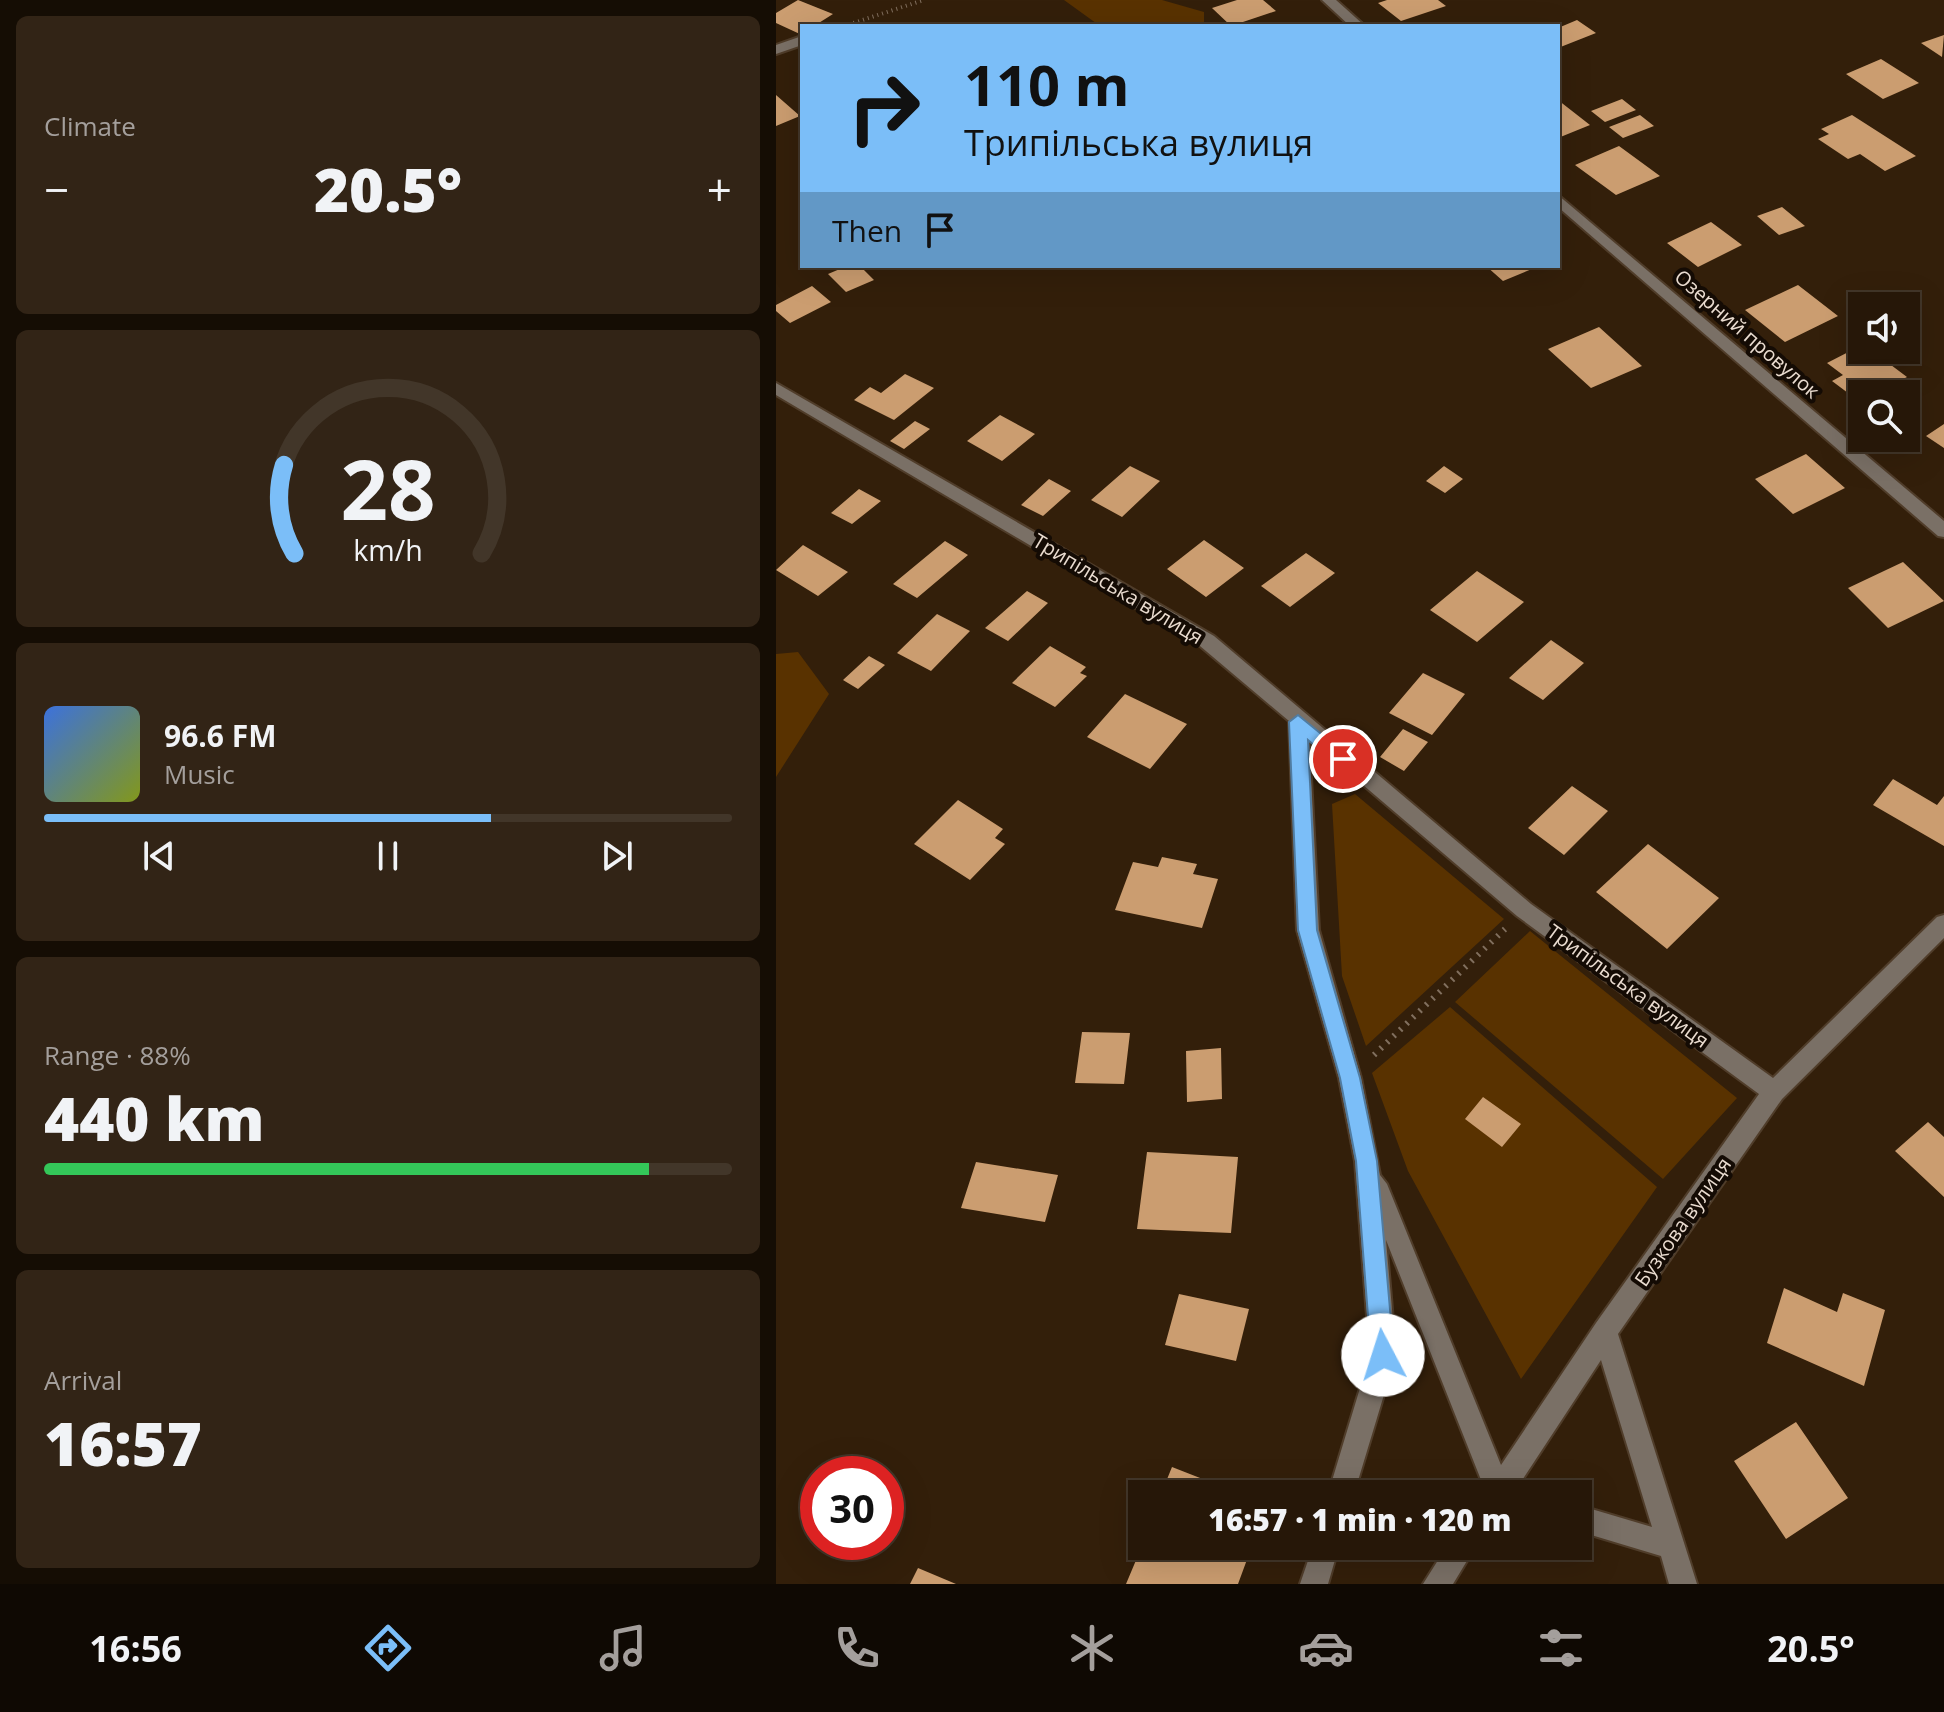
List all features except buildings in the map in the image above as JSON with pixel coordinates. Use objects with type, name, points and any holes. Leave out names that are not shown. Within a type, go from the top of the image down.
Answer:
[{"type":"street","points":[[1328,0],[1356,24]]},
{"type":"street","points":[[776,50],[800,41]]},
{"type":"street","name":"Озерний провулок","points":[[1560,201],[1944,531]]},
{"type":"street","name":"Трипільська вулиця","points":[[776,388],[1207,641],[1298,722],[1524,910],[1774,1092]]},
{"type":"street","points":[[1298,722],[1308,930],[1350,1078],[1367,1161],[1383,1355],[1345,1480]]},
{"type":"street","name":"Бузкова вулиця","points":[[1507,1480],[1605,1332],[1774,1092],[1944,924]]},
{"type":"street","points":[[1367,1161],[1492,1480]]},
{"type":"street","points":[[1605,1332],[1683,1584]]},
{"type":"street","points":[[1592,1522],[1672,1546]]},
{"type":"street","points":[[1314,1584],[1322,1560]]},
{"type":"street","points":[[1437,1584],[1453,1560]]},
{"type":"path","points":[[850,24],[924,0]]},
{"type":"path","points":[[1350,1078],[1524,910]]},
{"type":"shaded area","points":[[1064,0],[1162,0],[1204,12],[1204,24],[1097,24]]},
{"type":"shaded area","points":[[798,652],[829,694],[776,777],[776,654]]},
{"type":"shaded area","points":[[1355,794],[1504,919],[1366,1046],[1342,976],[1332,804]]},
{"type":"shaded area","points":[[1530,931],[1737,1098],[1663,1179],[1455,1002]]},
{"type":"shaded area","points":[[1450,1007],[1657,1187],[1521,1379],[1408,1171],[1372,1073]]},
{"type":"route","points":[[1343,759],[1298,722],[1308,930],[1350,1078],[1367,1161],[1383,1355]]}]
